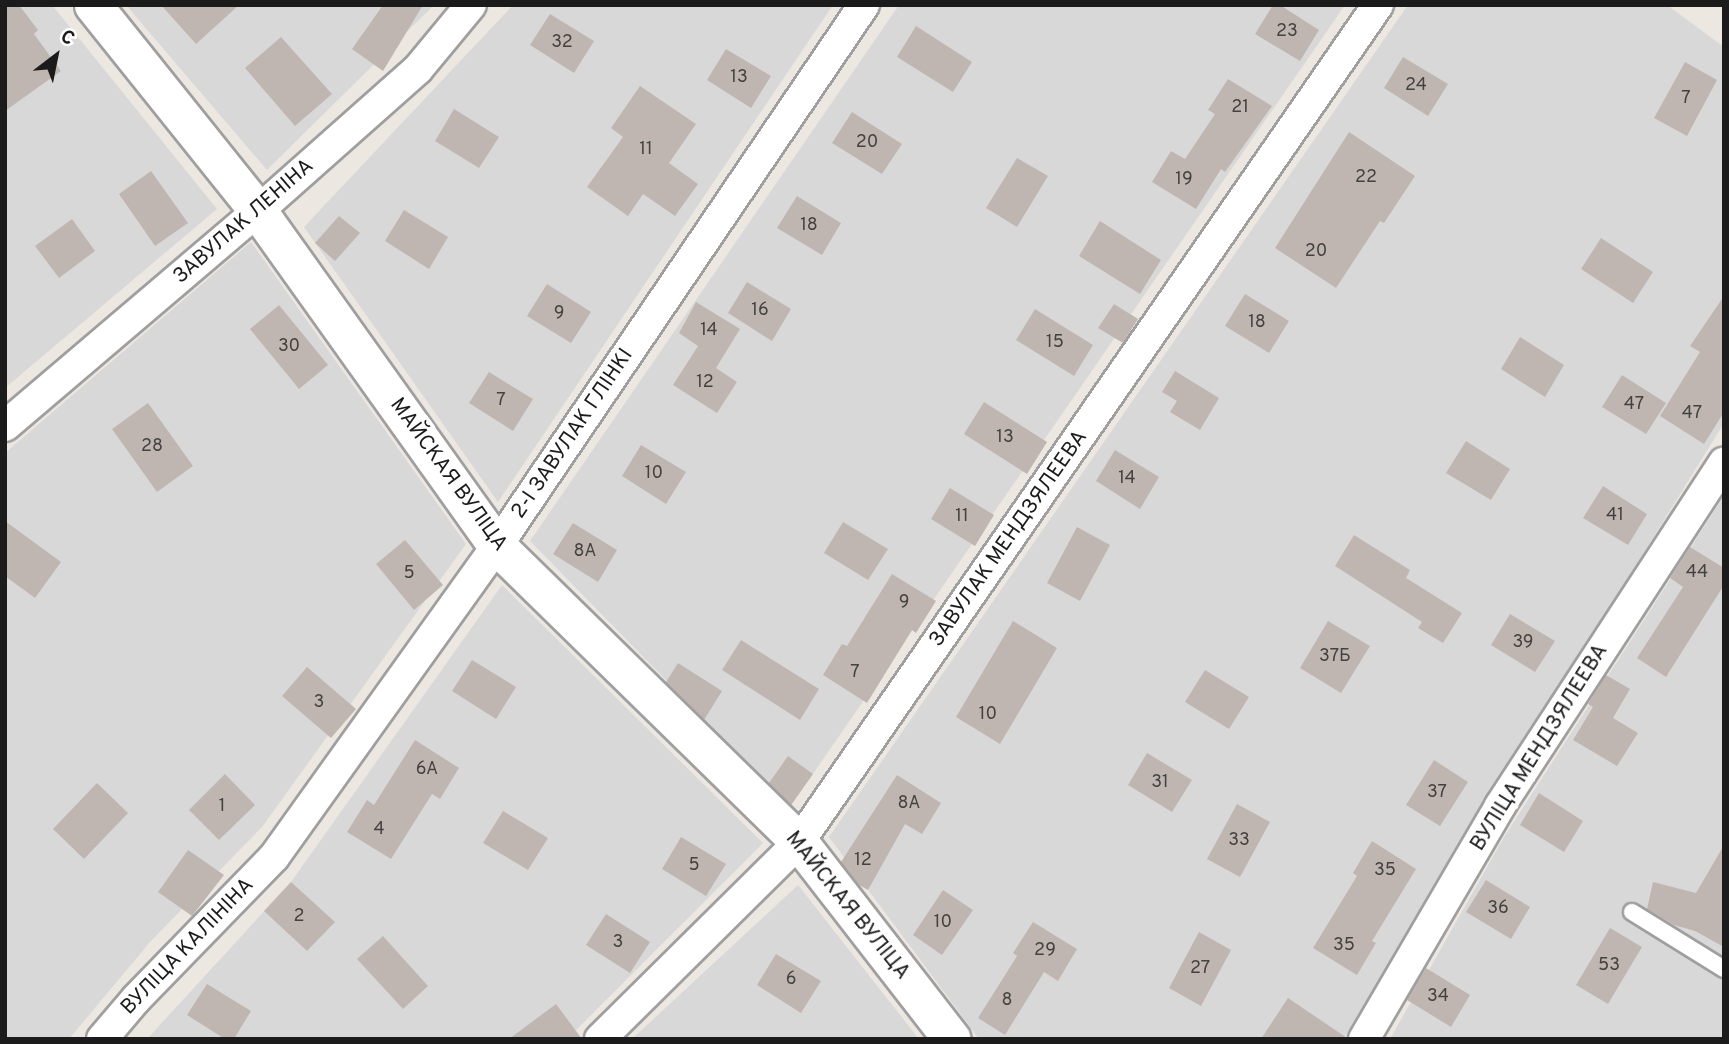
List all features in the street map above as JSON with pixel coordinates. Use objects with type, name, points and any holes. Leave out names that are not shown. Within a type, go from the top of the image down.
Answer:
[{"type":"street","name":"МАЙСКАЯ ВУЛІЦА","points":[[93,5],[258,211],[497,546],[799,842],[952,1039]]},
{"type":"street","name":"ЗАВУЛАК ЛЕНІНА","points":[[5,426],[258,211],[418,69],[471,5]]},
{"type":"street","name":"2-І ЗАВУЛАК ГЛІНКІ","points":[[274,856],[497,546],[864,5]]},
{"type":"street","name":"ЗАВУЛАК МЕНДЗЯЛЕЕВА","points":[[600,1039],[799,842],[1378,5]]},
{"type":"street","name":"ВУЛІЦА МЕНДЗЯЛЕЕВА","points":[[1364,1039],[1500,806],[1724,463]]},
{"type":"street","name":"ВУЛІЦА КАЛІНІНА","points":[[102,1039],[136,999],[274,856]]},
{"type":"lane","points":[[1632,912],[1724,969]]},
{"type":"shaded area","points":[[5,5],[52,5],[217,209],[5,388]]},
{"type":"shaded area","points":[[126,5],[434,5],[267,170]]},
{"type":"shaded area","points":[[513,5],[833,5],[498,502],[304,227]]},
{"type":"shaded area","points":[[899,5],[1345,5],[790,807],[530,541]]},
{"type":"shaded area","points":[[1408,5],[1667,5],[1724,47],[1724,423],[1343,1039],[979,1039],[829,837]]},
{"type":"shaded area","points":[[251,242],[466,544],[262,827],[150,942],[69,1039],[5,1039],[5,453]]},
{"type":"shaded area","points":[[1724,496],[1724,1039],[1390,1039],[1504,837]]},
{"type":"shaded area","points":[[502,585],[763,843],[567,1039],[147,1039],[291,882]]},
{"type":"shaded area","points":[[798,885],[919,1039],[632,1039]]},
{"type":"building","points":[[5,5],[19,5],[38,30],[34,34],[61,71],[5,111]]},
{"type":"building","points":[[161,5],[239,5],[196,44]]},
{"type":"building","points":[[383,5],[423,5],[383,71],[352,49]]},
{"type":"building","points":[[1273,5],[1280,5],[1319,30],[1300,61],[1255,34]]},
{"type":"building","points":[[550,14],[594,41],[574,73],[530,45]]},
{"type":"building","points":[[916,26],[972,62],[953,92],[897,57]]},
{"type":"building","points":[[281,37],[332,94],[295,126],[245,68]]},
{"type":"building","points":[[726,49],[771,76],[751,108],[707,80]]},
{"type":"building","points":[[1403,57],[1448,84],[1428,116],[1384,88]]},
{"type":"building","points":[[1685,62],[1717,80],[1687,136],[1654,118]]},
{"type":"building","points":[[1228,79],[1272,106],[1225,172],[1221,169],[1196,209],[1152,182],[1171,151],[1185,159],[1215,114],[1208,110]]},
{"type":"building","points":[[640,86],[696,124],[669,163],[698,184],[675,216],[643,194],[628,216],[587,187],[623,137],[611,128]]},
{"type":"building","points":[[454,109],[499,137],[479,168],[435,141]]},
{"type":"building","points":[[852,112],[902,144],[882,174],[832,143]]},
{"type":"building","points":[[1349,132],[1415,176],[1384,223],[1380,221],[1336,288],[1275,248]]},
{"type":"building","points":[[1017,158],[1048,176],[1017,227],[986,208]]},
{"type":"building","points":[[151,171],[188,223],[155,246],[119,194]]},
{"type":"building","points":[[797,196],[841,223],[822,255],[777,228]]},
{"type":"building","points":[[404,210],[448,237],[429,269],[385,241]]},
{"type":"building","points":[[339,216],[360,233],[335,261],[315,243]]},
{"type":"building","points":[[72,219],[95,251],[59,278],[35,246]]},
{"type":"building","points":[[1100,221],[1161,260],[1140,294],[1079,256]]},
{"type":"building","points":[[1601,238],[1653,272],[1633,303],[1581,269]]},
{"type":"building","points":[[747,282],[791,309],[772,341],[728,313]]},
{"type":"building","points":[[547,284],[591,312],[571,343],[527,316]]},
{"type":"building","points":[[1245,294],[1289,321],[1269,353],[1225,326]]},
{"type":"building","points":[[1724,296],[1724,412],[1704,444],[1660,416],[1700,352],[1690,346]]},
{"type":"building","points":[[696,302],[740,329],[716,368],[737,382],[717,413],[673,385],[698,346],[679,333]]},
{"type":"building","points":[[1114,304],[1138,319],[1123,343],[1098,328]]},
{"type":"building","points":[[279,305],[328,365],[299,389],[250,329]]},
{"type":"building","points":[[1035,309],[1093,345],[1074,376],[1016,340]]},
{"type":"building","points":[[1520,337],[1564,365],[1545,397],[1501,369]]},
{"type":"building","points":[[1175,371],[1219,398],[1200,430],[1170,412],[1177,401],[1162,392]]},
{"type":"building","points":[[489,372],[533,399],[513,431],[469,403]]},
{"type":"building","points":[[1622,375],[1666,403],[1646,434],[1602,407]]},
{"type":"building","points":[[984,402],[1047,442],[1027,474],[964,434]]},
{"type":"building","points":[[148,403],[193,466],[157,492],[112,429]]},
{"type":"building","points":[[1466,441],[1510,469],[1491,500],[1446,473]]},
{"type":"building","points":[[641,445],[686,472],[666,504],[622,476]]},
{"type":"building","points":[[1115,450],[1159,477],[1140,509],[1096,481]]},
{"type":"building","points":[[1603,486],[1647,514],[1628,545],[1583,518]]},
{"type":"building","points":[[950,488],[994,515],[975,546],[931,519]]},
{"type":"building","points":[[5,521],[61,562],[35,598],[5,576]]},
{"type":"building","points":[[843,522],[888,549],[868,580],[824,553]]},
{"type":"building","points":[[573,523],[617,550],[598,582],[553,554]]},
{"type":"building","points":[[1077,527],[1110,545],[1080,601],[1047,583]]},
{"type":"building","points":[[1354,535],[1410,570],[1406,578],[1462,613],[1443,643],[1418,628],[1422,622],[1335,566]]},
{"type":"building","points":[[405,540],[443,585],[414,610],[376,564]]},
{"type":"building","points":[[1690,547],[1724,568],[1724,585],[1666,677],[1637,658],[1683,587],[1670,578]]},
{"type":"building","points":[[892,574],[936,601],[916,633],[912,630],[867,703],[823,675],[842,644],[847,646]]},
{"type":"building","points":[[1510,614],[1555,641],[1535,672],[1491,645]]},
{"type":"building","points":[[1013,621],[1057,648],[1000,744],[956,717]]},
{"type":"building","points":[[1328,621],[1370,646],[1341,693],[1300,668]]},
{"type":"building","points":[[741,640],[819,689],[800,720],[722,670]]},
{"type":"building","points":[[472,660],[516,687],[496,719],[452,691]]},
{"type":"building","points":[[678,663],[722,691],[704,720],[666,682]]},
{"type":"building","points":[[307,667],[356,709],[331,738],[282,696]]},
{"type":"building","points":[[1205,670],[1249,697],[1229,729],[1185,702]]},
{"type":"building","points":[[1606,675],[1630,689],[1613,718],[1638,733],[1617,766],[1573,740],[1593,707],[1588,704]]},
{"type":"building","points":[[415,740],[459,768],[440,799],[432,794],[391,859],[347,832],[367,800],[374,805]]},
{"type":"building","points":[[1147,753],[1192,780],[1172,812],[1128,785]]},
{"type":"building","points":[[788,756],[813,774],[791,805],[769,783]]},
{"type":"building","points":[[1434,760],[1468,782],[1440,826],[1406,805]]},
{"type":"building","points":[[225,774],[255,805],[219,840],[189,810]]},
{"type":"building","points":[[897,775],[941,803],[922,834],[905,824],[868,890],[859,885],[841,862]]},
{"type":"building","points":[[97,783],[128,813],[84,859],[53,829]]},
{"type":"building","points":[[1539,793],[1583,821],[1564,852],[1520,825]]},
{"type":"building","points":[[1237,804],[1270,822],[1240,877],[1207,859]]},
{"type":"building","points":[[503,811],[548,838],[528,870],[483,843]]},
{"type":"building","points":[[681,837],[726,864],[706,896],[662,869]]},
{"type":"building","points":[[1372,841],[1416,869],[1372,941],[1376,943],[1357,975],[1313,948],[1357,876],[1353,873]]},
{"type":"building","points":[[1724,845],[1724,947],[1695,931],[1674,925],[1647,909],[1653,882],[1696,893]]},
{"type":"building","points":[[188,850],[224,875],[192,916],[158,892]]},
{"type":"building","points":[[1486,880],[1530,907],[1511,939],[1466,912]]},
{"type":"building","points":[[291,882],[335,922],[307,951],[264,911]]},
{"type":"building","points":[[943,890],[973,910],[942,955],[913,935]]},
{"type":"building","points":[[606,914],[650,942],[630,973],[586,945]]},
{"type":"building","points":[[1033,922],[1077,949],[1058,981],[1044,972],[1005,1035],[978,1018],[1017,956],[1013,953]]},
{"type":"building","points":[[1610,928],[1642,947],[1608,1004],[1576,985]]},
{"type":"building","points":[[1199,932],[1231,950],[1201,1006],[1169,988]]},
{"type":"building","points":[[383,936],[428,986],[403,1009],[357,959]]},
{"type":"building","points":[[776,954],[821,981],[801,1013],[757,985]]},
{"type":"building","points":[[1426,968],[1470,995],[1451,1027],[1407,1000]]},
{"type":"building","points":[[207,984],[251,1011],[234,1039],[225,1039],[187,1015]]},
{"type":"building","points":[[1288,998],[1347,1038],[1347,1039],[1261,1039]]},
{"type":"building","points":[[556,1004],[582,1039],[509,1039]]}]
